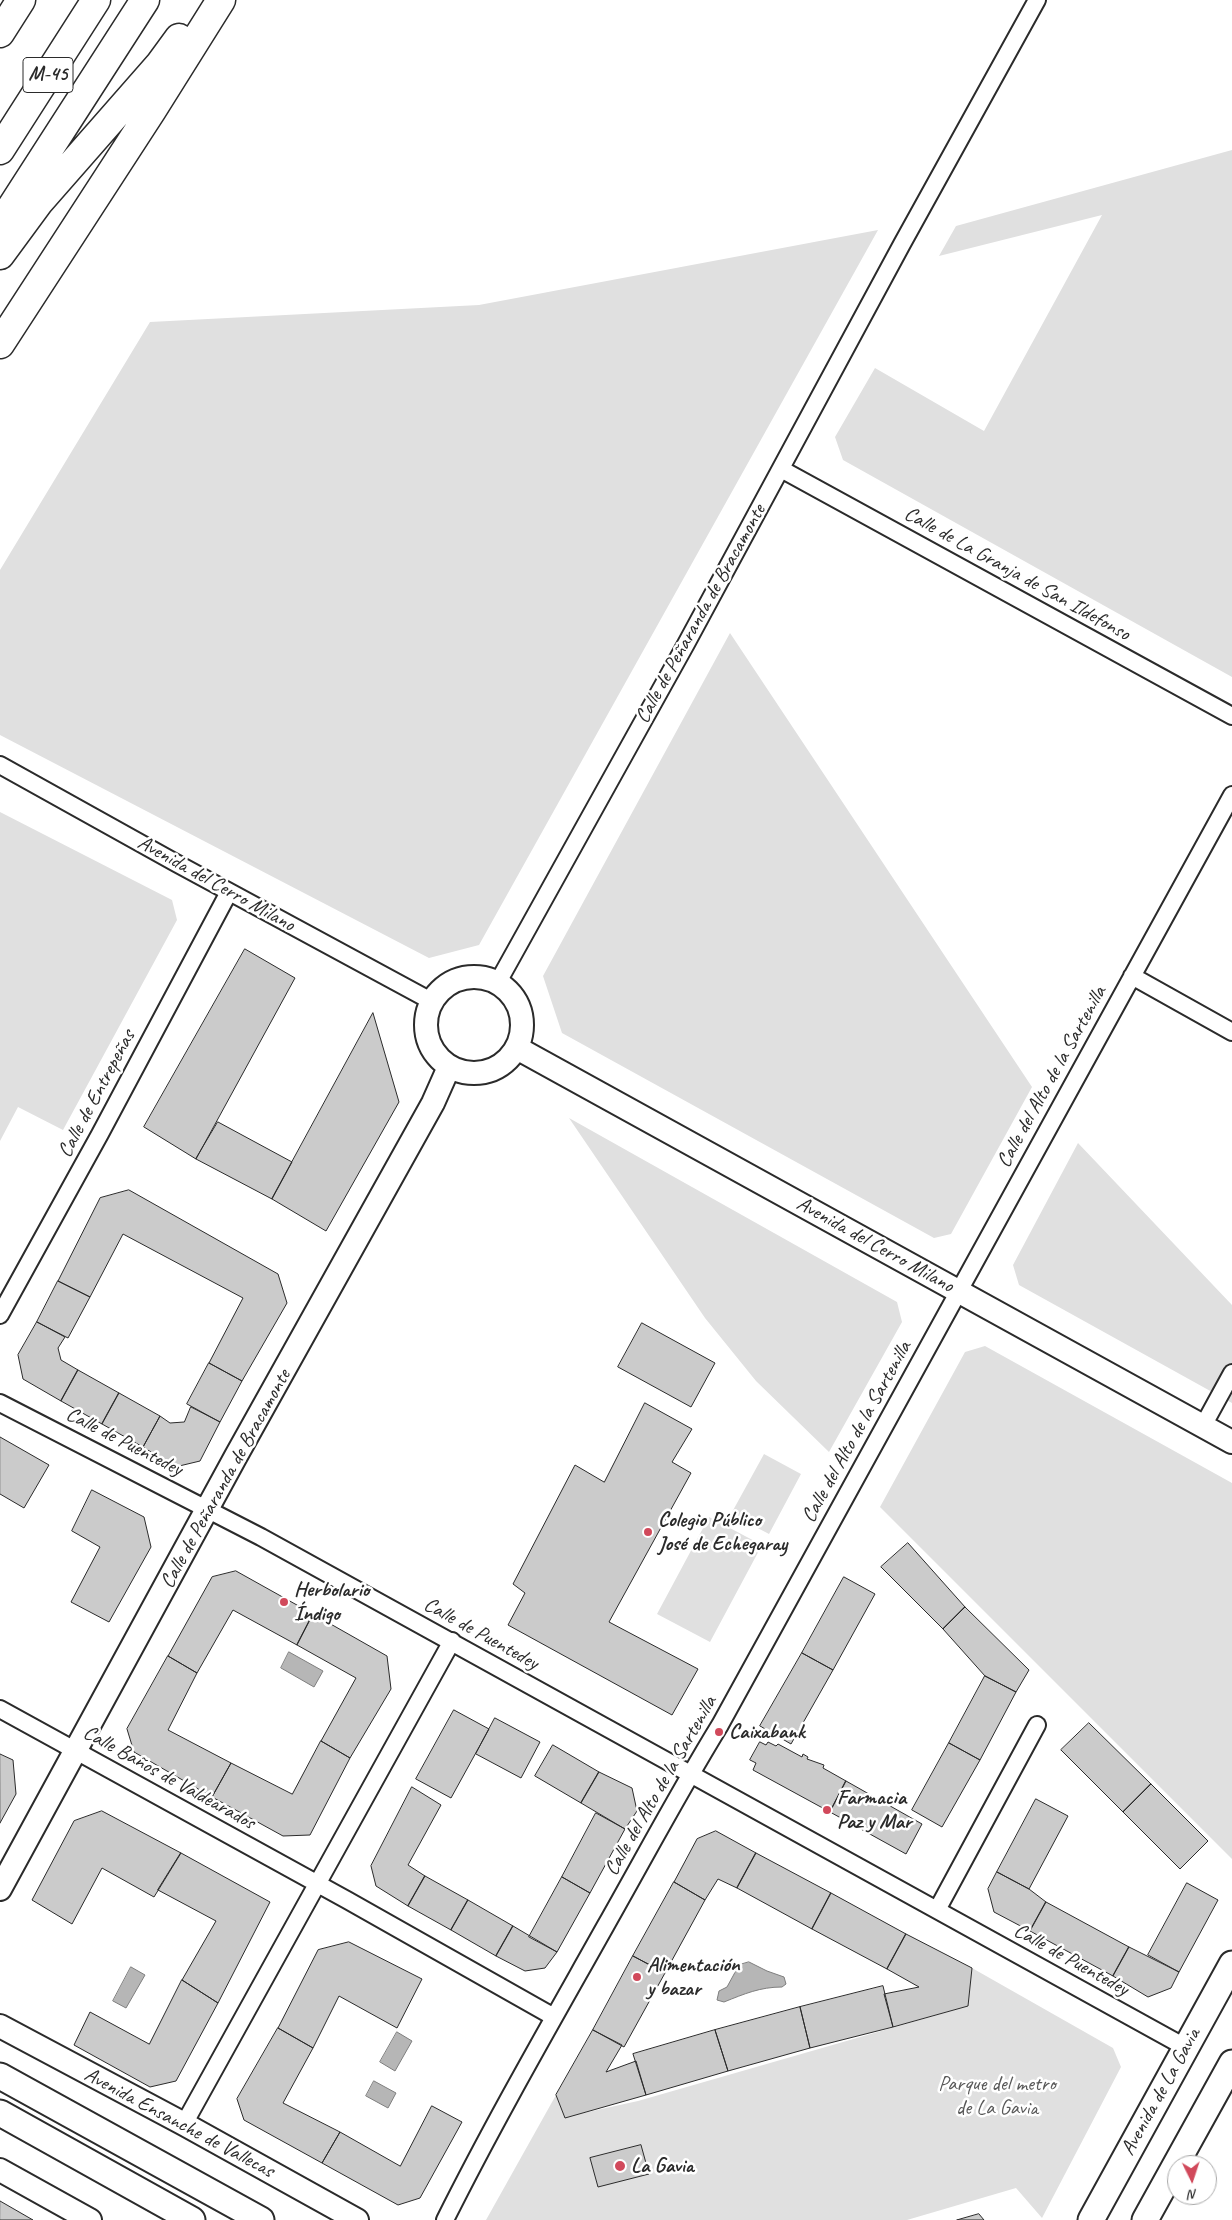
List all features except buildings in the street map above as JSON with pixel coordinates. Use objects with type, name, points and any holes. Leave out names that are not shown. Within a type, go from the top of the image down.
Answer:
[{"type":"highway","points":[[0,33],[21,0]]},
{"type":"highway","name":"M-45","points":[[0,150],[96,0]]},
{"type":"highway","points":[[0,225],[145,0]]},
{"type":"highway","points":[[0,254],[38,202],[160,64],[207,0]]},
{"type":"highway","points":[[0,344],[147,118],[221,0]]},
{"type":"main road","points":[[477,977],[498,982],[510,992],[518,1006],[522,1020],[522,1034],[517,1048],[508,1060],[495,1070],[480,1074],[464,1073],[449,1067],[440,1059],[428,1038],[426,1025],[428,1013],[433,1002],[442,989],[456,980],[477,977]]},
{"type":"main road","name":"Avenida del Cerro Milano","points":[[517,1048],[1232,1442]]},
{"type":"main road","name":"Calle de Peñaranda de Bracamonte","points":[[0,1889],[433,1103],[449,1067]]},
{"type":"main road","name":"Avenida de La Gavia","points":[[1091,2220],[1232,1964]]},
{"type":"main road","name":"Avenida Ensanche de Vallecas","points":[[0,2026],[184,2124],[357,2220]]},
{"type":"main road","points":[[1145,2220],[1232,2063]]},
{"type":"main road","name":"Avenida Ensanche de Vallecas","points":[[0,2076],[261,2220]]},
{"type":"main road","points":[[0,2113],[192,2220]]},
{"type":"main road","points":[[0,2170],[90,2220]]},
{"type":"street","name":"Calle de Peñaranda de Bracamonte","points":[[498,982],[1037,0]]},
{"type":"street","name":"Calle de La Granja de San Ildefonso","points":[[781,469],[1232,716]]},
{"type":"street","name":"Avenida del Cerro Milano","points":[[0,765],[433,1002]]},
{"type":"street","name":"Calle del Alto de la Sartenilla","points":[[445,2220],[477,2157],[554,2017],[690,1774],[720,1725],[1232,795]]},
{"type":"street","name":"Calle de Entrepeñas","points":[[0,1315],[100,1134],[229,892]]},
{"type":"street","points":[[1132,976],[1232,1032]]},
{"type":"street","points":[[1203,1426],[1232,1373]]},
{"type":"street","name":"Calle de Puentedey","points":[[0,1403],[208,1509],[452,1641],[1185,2047]]},
{"type":"street","points":[[184,2124],[452,1641]]},
{"type":"street","name":"Calle Baños de Valdearados","points":[[0,1709],[347,1900],[554,2017]]},
{"type":"street","points":[[937,1910],[1037,1725]]},
{"type":"green space","points":[[1232,150],[1232,677],[843,460],[835,437],[875,368],[984,431],[1102,215],[939,256],[956,226]]},
{"type":"green space","points":[[878,230],[479,945],[429,958],[0,735],[0,570],[150,322],[479,305]]},
{"type":"green space","points":[[730,633],[1032,1087],[951,1234],[934,1238],[562,1033],[543,976]]},
{"type":"green space","points":[[0,812],[172,900],[177,920],[63,1130],[18,1107],[0,1141]]},
{"type":"green space","points":[[569,1118],[897,1302],[902,1322],[829,1452],[756,1381],[705,1318]]},
{"type":"green space","points":[[1078,1143],[1232,1305],[1232,1403],[1019,1285],[1013,1265]]},
{"type":"green space","points":[[985,1346],[1232,1483],[1232,1859],[880,1507],[965,1352]]},
{"type":"green space","points":[[764,1454],[801,1474],[769,1534],[731,1514]]},
{"type":"green space","points":[[709,1517],[762,1545],[710,1642],[657,1614]]},
{"type":"green space","name":"Parque del metro de La Gavia","points":[[972,1968],[1113,2048],[1121,2067],[1042,2218],[1016,2188],[907,2220],[486,2220],[556,2095],[565,2117],[638,2101],[968,2006]]},
{"type":"shaded area","points":[[289,1652],[323,1671],[314,1687],[281,1668]]},
{"type":"shaded area","points":[[749,1962],[784,1977],[786,1984],[782,1987],[766,1988],[752,1992],[724,2002],[717,2000],[719,1991],[727,1987],[739,1965]]},
{"type":"shaded area","points":[[131,1967],[145,1975],[126,2008],[113,2001]]},
{"type":"shaded area","points":[[397,2032],[412,2041],[395,2071],[380,2062]]},
{"type":"shaded area","points":[[374,2081],[396,2093],[388,2108],[366,2096]]},
{"type":"place","name":"Colegio Público José de Echegaray","points":[[648,1532]]},
{"type":"place","name":"Herbolario Índigo","points":[[284,1602]]},
{"type":"place","name":"Caixabank","points":[[719,1732]]},
{"type":"place","name":"Farmacia Paz y Mar","points":[[827,1810]]},
{"type":"place","name":"Alimentación y bazar","points":[[637,1977]]},
{"type":"place","name":"La Gavia","points":[[620,2166]]}]
